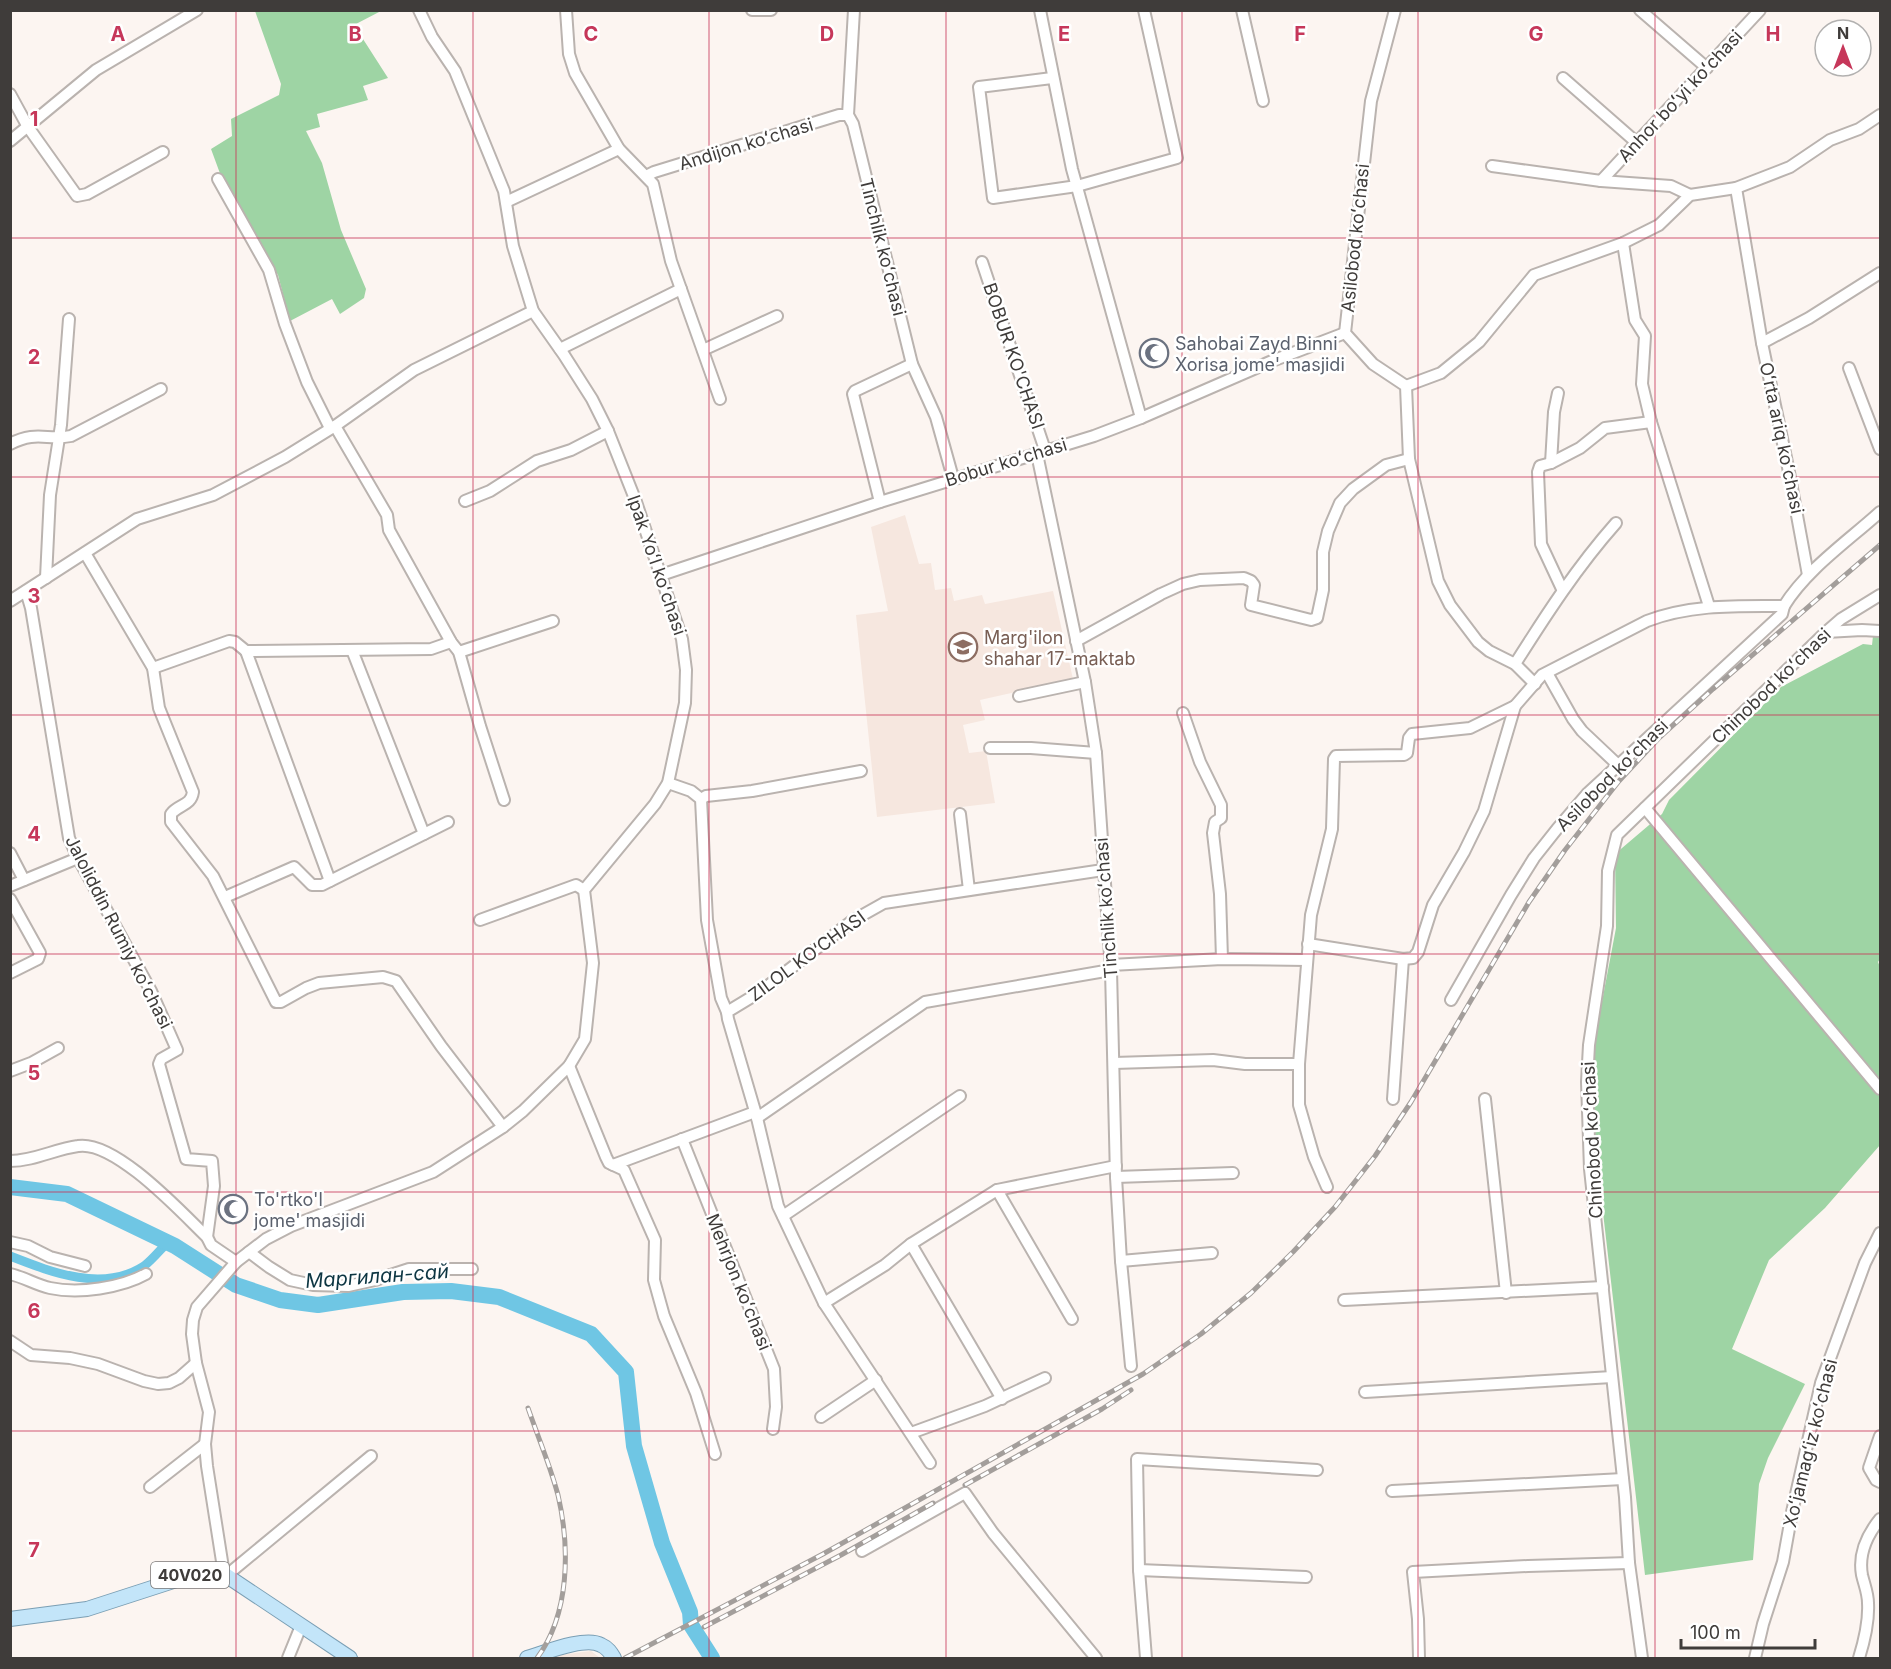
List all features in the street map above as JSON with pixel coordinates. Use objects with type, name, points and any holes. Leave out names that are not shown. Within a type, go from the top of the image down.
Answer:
[{"type":"main road","name":"40V020","points":[[10,1619],[87,1609],[192,1575],[225,1574],[350,1659]]},
{"type":"main road","points":[[527,1659],[582,1643],[599,1643],[611,1654]]},
{"type":"street","points":[[10,141],[96,70],[197,10]]},
{"type":"street","name":"Ipak Yoʻl koʻchasi","points":[[419,10],[432,37],[455,71],[504,191],[513,246],[533,312],[592,399],[608,431],[635,499],[682,639],[686,670],[685,703],[668,783],[655,804],[584,890]]},
{"type":"street","points":[[566,10],[570,54],[575,73],[619,149],[653,184],[663,233],[720,399]]},
{"type":"street","points":[[752,10],[771,10]]},
{"type":"street","name":"Tinchlik koʻchasi","points":[[854,10],[848,115],[853,124],[912,364],[936,417],[953,478]]},
{"type":"street","points":[[1040,10],[1052,78],[1077,186],[1141,418]]},
{"type":"street","points":[[1052,78],[979,87],[993,198],[1077,186],[1178,158],[1144,10]]},
{"type":"street","points":[[1242,10],[1263,101]]},
{"type":"street","name":"Asilobod koʻchasi","points":[[1395,10],[1371,101],[1345,333],[1373,364],[1406,386]]},
{"type":"street","points":[[1640,10],[1707,68]]},
{"type":"street","name":"Anhor boʻyi koʻchasi","points":[[1601,181],[1760,10]]},
{"type":"street","points":[[1563,78],[1636,142]]},
{"type":"street","points":[[10,94],[28,127],[76,196],[87,194],[163,152]]},
{"type":"street","name":"Andijon koʻchasi","points":[[646,176],[839,115],[848,115]]},
{"type":"street","points":[[1492,166],[1601,181],[1671,186],[1690,195],[1736,188],[1790,167],[1830,140],[1859,129],[1881,115]]},
{"type":"street","points":[[506,202],[619,149]]},
{"type":"street","points":[[218,179],[269,270],[285,324],[307,382],[387,514],[389,530],[451,642],[459,652],[504,800]]},
{"type":"street","points":[[1736,188],[1762,343]]},
{"type":"street","points":[[1535,684],[1515,664],[1489,651],[1478,642],[1450,605],[1438,581],[1409,459],[1406,386],[1441,373],[1479,342],[1534,275],[1623,243],[1659,225],[1690,195]]},
{"type":"street","points":[[1623,243],[1635,320],[1645,336],[1642,384],[1651,422],[1709,606]]},
{"type":"street","name":"BOBUR KO'CHASI","points":[[982,262],[1041,452]]},
{"type":"street","name":"Oʻrta ariq koʻchasi","points":[[1808,574],[1790,472],[1762,343],[1809,318],[1881,273]]},
{"type":"street","points":[[560,349],[681,289]]},
{"type":"street","points":[[10,601],[137,519],[213,495],[285,457],[333,427],[414,370],[533,312]]},
{"type":"street","points":[[703,350],[777,316]]},
{"type":"street","points":[[46,578],[50,495],[61,425],[69,319]]},
{"type":"street","name":"Bobur koʻchasi","points":[[661,575],[1141,418],[1345,333]]},
{"type":"street","points":[[880,502],[852,394],[912,364]]},
{"type":"street","points":[[1850,368],[1881,449]]},
{"type":"street","points":[[10,444],[25,437],[71,436],[161,389]]},
{"type":"street","points":[[1551,463],[1554,412],[1558,393]]},
{"type":"street","points":[[1562,589],[1541,544],[1539,466],[1551,463],[1580,448],[1605,428],[1651,422]]},
{"type":"street","points":[[465,501],[490,491],[537,461],[571,450],[608,431]]},
{"type":"street","name":"Tinchlik koʻchasi","points":[[1041,452],[1076,641],[1086,682],[1096,753],[1111,967],[1116,1171],[1121,1261],[1131,1366]]},
{"type":"street","points":[[1076,641],[1161,594],[1183,584],[1200,580],[1244,578],[1254,585],[1251,605],[1311,620],[1317,618],[1323,590],[1323,552],[1328,531],[1340,503],[1353,489],[1386,465],[1409,459]]},
{"type":"street","points":[[1808,574],[1881,512]]},
{"type":"street","points":[[1515,664],[1562,589],[1616,523]]},
{"type":"street","points":[[85,553],[153,668],[159,708],[193,792],[188,803],[177,807],[171,814],[171,822],[213,876],[276,1002],[281,1002],[320,983],[383,977],[396,981],[441,1046],[503,1127]]},
{"type":"street","name":"Asilobod koʻchasi","points":[[1451,1000],[1534,858],[1587,794],[1782,614],[1792,593],[1808,574]]},
{"type":"street","name":"Jaloliddin Rumiy koʻchasi","points":[[26,591],[31,608],[69,838],[151,991],[177,1050],[161,1059],[159,1064],[186,1159],[212,1161],[214,1186],[207,1237]]},
{"type":"street","name":"Chinobod koʻchasi","points":[[1642,1659],[1629,1563],[1623,1479],[1590,1169],[1587,1082],[1589,1045],[1607,926],[1608,871],[1617,835],[1826,632],[1841,619],[1881,595]]},
{"type":"street","points":[[1327,1187],[1314,1157],[1299,1105],[1299,1064],[1311,915],[1332,829],[1334,759],[1336,756],[1404,755],[1407,753],[1409,738],[1412,734],[1470,728],[1515,706],[1542,675],[1663,615],[1709,606],[1784,606]]},
{"type":"street","points":[[459,652],[553,621]]},
{"type":"street","points":[[1826,632],[1881,631]]},
{"type":"street","points":[[153,668],[229,641],[235,642],[246,651],[330,881]]},
{"type":"street","points":[[246,651],[431,649],[451,642]]},
{"type":"street","points":[[352,650],[424,834]]},
{"type":"street","points":[[1547,673],[1582,731],[1618,765]]},
{"type":"street","points":[[1019,696],[1086,682]]},
{"type":"street","points":[[1308,944],[1403,959],[1413,958],[1418,952],[1433,905],[1464,852],[1484,811],[1515,706]]},
{"type":"street","points":[[1183,713],[1200,762],[1221,805],[1221,818],[1215,822],[1213,833],[1220,894],[1222,959]]},
{"type":"street","points":[[990,748],[1031,748],[1096,753]]},
{"type":"street","points":[[668,783],[691,791],[701,798],[861,771]]},
{"type":"street","points":[[701,798],[707,920],[721,998],[756,1115],[778,1206],[824,1303],[930,1463]]},
{"type":"street","points":[[1645,808],[1881,1089]]},
{"type":"street","points":[[960,814],[969,890]]},
{"type":"street","points":[[225,897],[294,867],[312,885],[322,885],[448,822]]},
{"type":"street","points":[[10,853],[24,880]]},
{"type":"street","points":[[10,885],[78,858]]},
{"type":"street","name":"ZILOL KO‘CHASI","points":[[727,1012],[760,992],[852,921],[884,903],[1103,870]]},
{"type":"street","points":[[371,1456],[225,1574],[207,1466],[205,1444],[209,1412],[196,1363],[192,1334],[193,1320],[197,1307],[228,1271],[266,1239],[291,1226],[433,1172],[503,1127],[570,1066],[585,1039],[593,963],[584,890],[576,885],[480,920]]},
{"type":"street","points":[[10,899],[39,953],[39,959],[10,973]]},
{"type":"street","points":[[613,1165],[756,1115],[925,1002],[1111,967],[1222,959],[1307,960]]},
{"type":"street","points":[[1393,1099],[1403,959]]},
{"type":"street","points":[[10,1071],[31,1063],[58,1048]]},
{"type":"street","points":[[1114,1063],[1213,1060],[1245,1064],[1299,1064]]},
{"type":"street","points":[[570,1066],[606,1157],[609,1163],[624,1170],[655,1240],[654,1280],[664,1316],[696,1393],[715,1454]]},
{"type":"street","points":[[783,1215],[960,1096]]},
{"type":"street","points":[[1485,1099],[1506,1293]]},
{"type":"street","name":"Mehrjon koʻchasi","points":[[682,1139],[774,1369],[776,1407],[773,1429]]},
{"type":"street","points":[[10,1161],[22,1161],[78,1145],[90,1146],[112,1156],[142,1175],[207,1237],[211,1245],[237,1262]]},
{"type":"street","points":[[824,1303],[885,1265],[911,1244],[997,1190],[1116,1171],[1233,1173]]},
{"type":"street","points":[[997,1190],[1072,1319]]},
{"type":"street","name":"Xoʻjamagʻiz koʻchasi","points":[[1755,1659],[1763,1624],[1783,1562],[1821,1383],[1865,1263],[1881,1233]]},
{"type":"street","points":[[10,1242],[28,1246],[50,1257],[85,1266]]},
{"type":"street","points":[[911,1244],[1002,1399]]},
{"type":"street","points":[[249,1252],[290,1280],[313,1285],[348,1286],[409,1269],[472,1269]]},
{"type":"street","points":[[1121,1261],[1212,1253]]},
{"type":"street","points":[[10,1274],[50,1288],[64,1290],[120,1286],[146,1274]]},
{"type":"street","points":[[1344,1300],[1603,1287]]},
{"type":"street","points":[[10,1341],[31,1355],[88,1362],[159,1384],[169,1383],[179,1378],[196,1363]]},
{"type":"street","points":[[1365,1392],[1612,1377]]},
{"type":"street","points":[[911,1433],[961,1416],[1045,1378]]},
{"type":"street","points":[[821,1417],[876,1380]]},
{"type":"street","points":[[1881,1436],[1869,1468],[1876,1480],[1881,1482]]},
{"type":"street","points":[[150,1487],[205,1444]]},
{"type":"street","points":[[1146,1659],[1139,1570],[1137,1459],[1317,1470]]},
{"type":"street","points":[[1392,1491],[1623,1479]]},
{"type":"street","points":[[862,1551],[965,1493],[993,1533],[1096,1659]]},
{"type":"street","points":[[1859,1659],[1868,1603],[1862,1571],[1864,1543],[1871,1530],[1881,1519]]},
{"type":"street","points":[[1419,1659],[1418,1618],[1413,1572],[1629,1563]]},
{"type":"street","points":[[1139,1570],[1306,1577]]},
{"type":"street","points":[[288,1659],[301,1626]]},
{"type":"shaded area","name":"Marg'ilon shahar 17-maktab","points":[[905,515],[919,564],[931,563],[935,590],[951,588],[954,601],[982,595],[985,604],[1053,591],[1073,679],[980,700],[985,720],[963,725],[969,753],[986,751],[995,803],[877,817],[856,615],[888,611],[871,527]]},
{"type":"shaded area","points":[[591,1651],[600,1658],[549,1658],[561,1655]]},
{"type":"green space","points":[[255,11],[381,11],[354,25],[388,78],[363,86],[368,100],[317,114],[320,127],[306,131],[322,163],[341,230],[366,289],[364,298],[340,314],[332,299],[290,321],[278,275],[225,187],[211,149],[232,136],[231,119],[279,95],[281,84]]},
{"type":"green space","points":[[1873,636],[1880,637],[1880,959],[1878,962],[1880,967],[1880,1145],[1825,1208],[1769,1260],[1732,1349],[1805,1384],[1768,1458],[1759,1484],[1753,1560],[1645,1575],[1593,1126],[1593,1049],[1616,928],[1615,854],[1662,814],[1669,800],[1781,687],[1863,644],[1872,645]]},
{"type":"waterway","name":"Маргилан-сай","points":[[10,1187],[67,1194],[175,1246],[236,1285],[280,1300],[318,1305],[403,1292],[451,1291],[499,1297],[591,1334],[626,1372],[634,1446],[662,1543],[690,1612],[691,1625],[712,1658]]},
{"type":"waterway","points":[[10,1256],[42,1268],[77,1277],[112,1278],[128,1274],[144,1266],[167,1243]]},
{"type":"railway","points":[[625,1658],[823,1554],[1143,1374],[1201,1334],[1251,1293],[1335,1207],[1375,1156],[1411,1102],[1529,902],[1565,850],[1619,781],[1658,739],[1713,689],[1880,545]]},
{"type":"railway","points":[[965,1485],[1102,1409],[1131,1390]]},
{"type":"railway","points":[[528,1408],[558,1495],[565,1558],[564,1580],[556,1621],[537,1658]]},
{"type":"railway","points":[[704,1627],[841,1555],[933,1503]]},
{"type":"place","name":"Sahobai Zayd Binni Xorisa jome' masjidi","points":[[1154,353]]},
{"type":"place","name":"Marg'ilon shahar 17-maktab","points":[[963,647]]},
{"type":"place","name":"To'rtko'l jome' masjidi","points":[[233,1209]]}]
